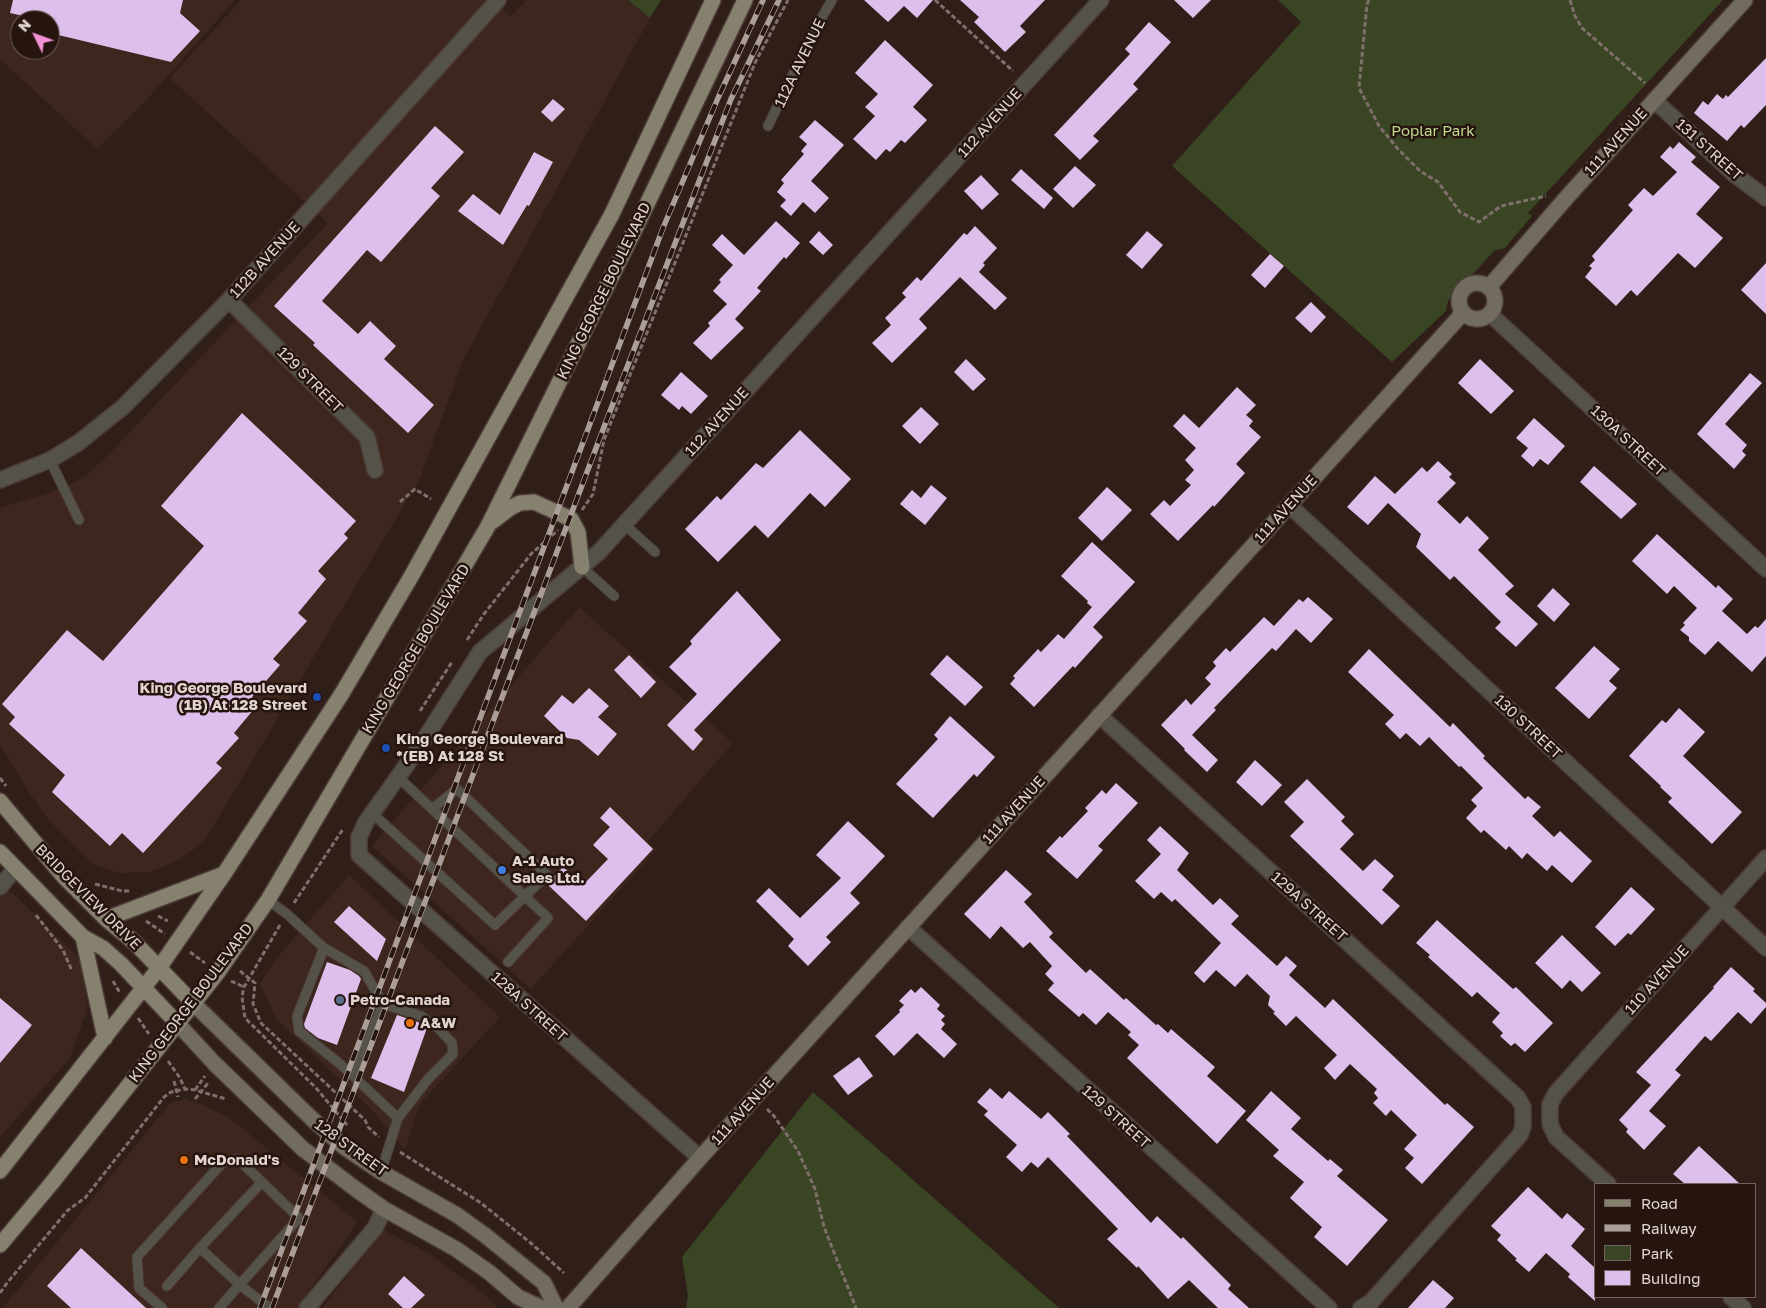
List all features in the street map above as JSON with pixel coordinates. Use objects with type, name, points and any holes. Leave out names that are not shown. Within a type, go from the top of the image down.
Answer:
[{"type":"main road","name":"KING GEORGE BOULEVARD","points":[[0,1171],[159,968],[224,874],[341,696],[412,575],[612,214],[713,0]]},
{"type":"main road","name":"KING GEORGE BOULEVARD","points":[[0,1245],[194,1004],[268,900],[488,526],[745,0]]},
{"type":"main road","points":[[488,526],[520,502],[534,502],[571,519],[578,532],[582,567]]},
{"type":"main road","name":"BRIDGEVIEW DRIVE","points":[[0,801],[64,877],[159,968]]},
{"type":"main road","name":"BRIDGEVIEW DRIVE","points":[[0,852],[83,937],[103,948],[144,988]]},
{"type":"main road","points":[[106,919],[224,874]]},
{"type":"main road","points":[[83,937],[105,1038]]},
{"type":"main road","name":"128 STREET","points":[[159,968],[194,1004]]},
{"type":"main road","name":"128 STREET","points":[[144,988],[178,1024]]},
{"type":"street","name":"112B AVENUE","points":[[0,480],[50,460],[78,443],[123,407],[229,300],[498,0]]},
{"type":"street","name":"112 AVENUE","points":[[359,855],[358,837],[372,813],[398,777],[480,652],[599,552],[1101,0]]},
{"type":"street","name":"111 AVENUE","points":[[1489,286],[1745,0]]},
{"type":"street","name":"131 STREET","points":[[1654,100],[1734,174],[1766,198]]},
{"type":"street","points":[[1472,283],[1489,286],[1493,291],[1494,310],[1485,318],[1473,319],[1463,313],[1458,302],[1462,290],[1472,283]]},
{"type":"street","name":"129 STREET","points":[[229,300],[367,437],[375,470]]},
{"type":"street","name":"111 AVENUE","points":[[568,1308],[700,1158],[1463,313]]},
{"type":"street","name":"130A STREET","points":[[1490,314],[1766,568]]},
{"type":"street","name":"130 STREET","points":[[1289,505],[1766,948]]},
{"type":"street","name":"129A STREET","points":[[1100,715],[1518,1098],[1523,1107],[1523,1127],[1520,1135],[1371,1302],[1361,1308]]},
{"type":"street","name":"128A STREET","points":[[359,855],[700,1158]]},
{"type":"street","name":"110 AVENUE","points":[[1607,1183],[1556,1137],[1550,1124],[1550,1104],[1556,1093],[1766,858]]},
{"type":"street","points":[[0,886],[15,869]]},
{"type":"street","name":"129 STREET","points":[[908,927],[1327,1307]]},
{"type":"street","name":"128 STREET","points":[[194,1004],[311,1118],[344,1147],[381,1172],[457,1215],[486,1236],[544,1283],[556,1308]]},
{"type":"street","name":"128 STREET","points":[[178,1024],[220,1070],[303,1149],[384,1209],[456,1249],[490,1273],[518,1297],[542,1308]]},
{"type":"street","points":[[308,1308],[375,1228],[384,1209]]},
{"type":"street","points":[[1732,1298],[1743,1308]]},
{"type":"lane","name":"112A AVENUE","points":[[768,126],[815,29],[832,0]]},
{"type":"lane","points":[[50,460],[79,520]]},
{"type":"lane","points":[[624,524],[655,552]]},
{"type":"lane","points":[[582,567],[614,596]]},
{"type":"lane","points":[[398,777],[548,918],[508,962]]},
{"type":"lane","points":[[372,813],[495,925],[547,875],[457,789],[432,809]]},
{"type":"lane","points":[[268,900],[287,914],[324,948],[364,971],[383,1004],[421,1016],[438,1028],[452,1043],[453,1054],[428,1079],[398,1118],[381,1172]]},
{"type":"lane","points":[[324,948],[296,1016],[299,1031],[353,1076],[398,1118]]},
{"type":"lane","points":[[353,1076],[383,1004]]},
{"type":"lane","points":[[162,1308],[139,1288],[137,1257],[224,1161],[238,1159],[300,1218],[219,1308]]},
{"type":"lane","points":[[168,1286],[200,1248],[262,1182]]},
{"type":"lane","points":[[200,1248],[270,1308]]},
{"type":"path","points":[[580,512],[593,494],[604,440],[755,63],[788,0]]},
{"type":"path","points":[[935,0],[1013,71]]},
{"type":"path","points":[[1369,0],[1367,4],[1359,88],[1379,126],[1398,149],[1420,171],[1438,182],[1460,212],[1479,222],[1501,206],[1554,195]]},
{"type":"path","points":[[1570,0],[1575,16],[1582,28],[1645,83]]},
{"type":"path","points":[[400,502],[415,489],[431,499]]},
{"type":"path","points":[[33,912],[63,950],[74,976]]},
{"type":"path","points":[[143,925],[146,921],[232,982],[244,987]]},
{"type":"path","points":[[277,930],[244,987],[242,997],[245,1018],[316,1088],[350,1128]]},
{"type":"path","points":[[240,971],[255,983],[253,1004],[261,1023],[364,1120],[374,1133],[390,1146],[481,1203],[526,1238],[564,1273]]},
{"type":"path","points":[[241,1023],[245,1018]]},
{"type":"path","points":[[250,1033],[261,1023]]},
{"type":"path","points":[[180,1078],[185,1089]]},
{"type":"path","points":[[0,1293],[6,1283],[68,1210],[85,1198],[157,1104],[164,1097],[177,1091],[185,1089],[195,1090],[202,1080]]},
{"type":"path","points":[[174,1081],[178,1097]]},
{"type":"path","points":[[195,1099],[209,1082]]},
{"type":"path","points":[[755,1098],[774,1116],[801,1159],[816,1189],[824,1227],[856,1308]]},
{"type":"shaded area","points":[[0,0],[235,0],[141,106],[97,149],[0,59]]},
{"type":"shaded area","points":[[241,0],[493,0],[511,16],[527,0],[628,0],[650,18],[463,360],[420,478],[204,842],[177,861],[150,872],[119,873],[94,865],[47,818],[0,745],[0,508],[54,491],[85,477],[328,223],[170,78]]},
{"type":"shaded area","points":[[579,607],[733,743],[648,841],[656,850],[531,989],[372,846]]},
{"type":"shaded area","points":[[349,875],[500,1017],[419,1105],[405,1150],[374,1112],[277,1020],[260,984],[275,960]]},
{"type":"shaded area","points":[[3,884],[82,961],[87,1010],[70,1058],[0,1137],[0,887]]},
{"type":"shaded area","points":[[185,1099],[228,1117],[358,1222],[297,1308],[3,1308],[171,1102]]},
{"type":"shaded area","points":[[384,1230],[430,1254],[484,1294],[498,1308],[322,1308]]},
{"type":"green space","points":[[628,0],[661,0],[650,18]]},
{"type":"green space","name":"Poplar Park","points":[[1278,0],[1723,0],[1528,213],[1532,216],[1505,248],[1494,251],[1448,301],[1446,311],[1392,362],[1172,166],[1301,22]]},
{"type":"green space","points":[[813,1092],[1059,1308],[686,1308],[688,1296],[682,1257]]},
{"type":"building","points":[[13,0],[183,0],[180,13],[200,31],[171,62],[60,35],[60,10],[11,10]]},
{"type":"building","points":[[864,0],[933,0],[917,18],[904,6],[888,22]]},
{"type":"building","points":[[960,0],[1045,0],[1020,26],[1026,32],[1005,52],[974,22],[979,17]]},
{"type":"building","points":[[1174,0],[1211,0],[1193,18]]},
{"type":"building","points":[[1149,22],[1171,42],[1133,84],[1138,89],[1093,136],[1099,141],[1080,160],[1054,135],[1130,54],[1125,49]]},
{"type":"building","points":[[885,40],[933,85],[913,107],[927,120],[905,143],[901,140],[890,152],[886,149],[876,160],[853,139],[875,116],[865,107],[878,94],[855,73]]},
{"type":"building","points":[[1766,58],[1766,105],[1744,128],[1741,125],[1727,141],[1694,113],[1703,101],[1708,105],[1717,94],[1723,99],[1726,95],[1728,97]]},
{"type":"building","points":[[553,99],[565,109],[552,122],[541,112]]},
{"type":"building","points":[[815,120],[844,145],[811,181],[829,198],[815,213],[803,202],[791,216],[780,206],[786,200],[777,192],[784,183],[781,180],[804,154],[801,151],[807,144],[799,137]]},
{"type":"building","points":[[435,126],[464,152],[431,188],[440,196],[381,262],[367,250],[322,301],[358,334],[370,321],[396,346],[384,359],[434,405],[408,433],[274,306]]},
{"type":"building","points":[[1679,142],[1696,157],[1691,162],[1720,187],[1696,214],[1723,238],[1695,268],[1678,253],[1637,296],[1631,290],[1616,306],[1585,277],[1592,268],[1589,266],[1595,260],[1592,256],[1633,210],[1628,205],[1644,188],[1653,196],[1677,172],[1660,157],[1670,146],[1673,149]]},
{"type":"building","points":[[534,152],[553,162],[529,206],[527,205],[503,245],[458,211],[473,194],[500,215]]},
{"type":"building","points":[[1075,166],[1096,185],[1073,208],[1053,189]]},
{"type":"building","points":[[1021,169],[1053,198],[1044,209],[1011,180]]},
{"type":"building","points":[[981,175],[999,194],[982,210],[964,191]]},
{"type":"building","points":[[776,221],[800,243],[786,259],[784,257],[757,288],[761,291],[735,319],[744,328],[711,360],[693,343],[710,326],[708,323],[727,304],[713,291],[721,282],[719,280],[733,265],[712,245],[722,234],[744,255]]},
{"type":"building","points":[[975,226],[997,248],[983,263],[985,265],[979,272],[1007,298],[995,310],[960,277],[919,319],[927,328],[892,363],[872,343],[891,325],[885,318],[906,297],[902,293],[917,277],[921,281],[964,233],[967,235]]},
{"type":"building","points":[[819,231],[833,245],[823,255],[809,242]]},
{"type":"building","points":[[1147,231],[1163,245],[1142,269],[1126,255]]},
{"type":"building","points":[[1270,254],[1284,266],[1265,288],[1251,275]]},
{"type":"building","points":[[1766,263],[1766,314],[1741,290]]},
{"type":"building","points":[[1311,302],[1326,317],[1311,333],[1295,318]]},
{"type":"building","points":[[966,359],[986,379],[973,391],[954,372]]},
{"type":"building","points":[[1480,359],[1514,391],[1491,414],[1458,383]]},
{"type":"building","points":[[681,372],[708,396],[691,414],[682,406],[679,410],[661,395]]},
{"type":"building","points":[[1750,373],[1762,383],[1725,424],[1747,445],[1742,451],[1746,455],[1734,469],[1697,434]]},
{"type":"building","points":[[1237,387],[1256,405],[1246,415],[1253,421],[1249,426],[1261,437],[1236,464],[1245,473],[1214,507],[1213,505],[1178,541],[1150,514],[1164,500],[1170,506],[1191,485],[1185,480],[1194,470],[1185,460],[1196,448],[1173,426],[1184,414],[1199,428]]},
{"type":"building","points":[[921,407],[939,424],[920,444],[902,426]]},
{"type":"building","points":[[242,413],[356,521],[344,534],[348,538],[318,571],[326,579],[298,613],[307,621],[273,659],[280,665],[252,697],[259,703],[234,733],[239,738],[216,763],[222,768],[143,853],[122,833],[110,846],[52,792],[65,775],[9,724],[15,717],[2,704],[67,630],[103,661],[204,546],[161,506]]},
{"type":"building","points":[[1534,418],[1565,446],[1548,465],[1540,459],[1533,467],[1521,456],[1528,448],[1516,438]]},
{"type":"building","points":[[800,430],[851,479],[825,507],[810,493],[768,538],[755,525],[718,562],[685,529],[717,496],[721,500],[756,463],[763,468]]},
{"type":"building","points":[[1438,461],[1452,474],[1449,477],[1456,483],[1437,502],[1460,524],[1467,516],[1489,538],[1478,550],[1514,586],[1505,594],[1538,624],[1516,647],[1495,628],[1501,622],[1454,576],[1450,580],[1416,547],[1421,534],[1388,503],[1368,525],[1347,507],[1375,476],[1395,494],[1422,467],[1427,472]]},
{"type":"building","points":[[1594,466],[1637,504],[1621,519],[1580,482]]},
{"type":"building","points":[[931,485],[947,498],[925,525],[900,504],[912,490],[921,498]]},
{"type":"building","points":[[1107,487],[1132,510],[1102,541],[1078,518]]},
{"type":"building","points":[[1657,534],[1716,588],[1718,585],[1733,599],[1722,611],[1747,634],[1755,626],[1758,628],[1766,619],[1766,656],[1752,672],[1718,641],[1705,655],[1689,641],[1689,637],[1680,630],[1685,625],[1683,623],[1697,608],[1674,586],[1667,594],[1632,561]]},
{"type":"building","points":[[1092,542],[1135,582],[1093,627],[1103,637],[1075,668],[1073,666],[1034,707],[1010,684],[1015,678],[1013,676],[1038,649],[1041,652],[1058,634],[1064,639],[1092,607],[1061,576]]},
{"type":"building","points":[[1553,588],[1570,604],[1554,622],[1537,606]]},
{"type":"building","points":[[737,591],[781,640],[694,730],[703,739],[693,751],[667,725],[697,694],[669,667],[692,644],[690,641]]},
{"type":"building","points":[[1308,597],[1333,619],[1311,643],[1296,629],[1276,651],[1272,648],[1214,708],[1216,710],[1192,735],[1218,760],[1207,772],[1161,725],[1186,699],[1191,705],[1211,684],[1205,678],[1216,666],[1213,662],[1226,648],[1230,652],[1264,617],[1274,626],[1299,599],[1303,602]]},
{"type":"building","points":[[1594,646],[1620,669],[1609,681],[1617,688],[1589,719],[1555,688]]},
{"type":"building","points":[[1369,649],[1450,727],[1453,723],[1485,756],[1483,758],[1525,799],[1528,796],[1541,807],[1532,816],[1554,837],[1560,831],[1592,861],[1572,883],[1552,865],[1547,871],[1527,853],[1522,859],[1509,846],[1506,850],[1484,830],[1481,833],[1466,818],[1477,806],[1471,800],[1483,788],[1429,737],[1420,746],[1406,733],[1400,739],[1385,724],[1394,715],[1348,672]]},
{"type":"building","points":[[629,655],[656,682],[641,698],[614,670]]},
{"type":"building","points":[[947,655],[983,687],[965,706],[930,674]]},
{"type":"building","points":[[589,688],[609,706],[598,717],[617,734],[598,756],[579,740],[567,738],[544,716],[562,695],[573,704]]},
{"type":"building","points":[[1679,708],[1705,732],[1683,756],[1742,812],[1712,844],[1668,802],[1672,798],[1629,756],[1662,720],[1666,723]]},
{"type":"building","points":[[950,716],[995,757],[977,777],[974,774],[933,818],[896,784],[938,739],[934,735]]},
{"type":"building","points":[[1255,760],[1282,785],[1262,806],[1236,782]]},
{"type":"building","points":[[1307,779],[1345,817],[1341,821],[1354,834],[1340,849],[1363,871],[1375,859],[1394,876],[1382,890],[1400,906],[1382,925],[1290,836],[1304,822],[1284,802]]},
{"type":"building","points":[[1116,783],[1138,803],[1098,846],[1103,850],[1077,879],[1046,851],[1060,836],[1062,838],[1088,811],[1085,808],[1102,790],[1106,794]]},
{"type":"building","points":[[610,807],[653,849],[586,921],[547,884],[563,867],[583,885],[608,859],[593,845],[610,827],[600,818]]},
{"type":"building","points":[[848,821],[885,856],[850,893],[860,903],[826,937],[831,942],[808,966],[788,946],[794,939],[756,901],[769,888],[800,918],[841,878],[816,855]]},
{"type":"building","points":[[1160,826],[1189,853],[1177,870],[1213,905],[1220,898],[1239,916],[1231,924],[1277,966],[1286,956],[1297,966],[1289,975],[1325,1008],[1333,999],[1445,1105],[1447,1103],[1474,1127],[1422,1184],[1405,1168],[1414,1158],[1404,1149],[1417,1135],[1391,1110],[1386,1116],[1373,1103],[1378,1098],[1374,1093],[1377,1089],[1350,1064],[1335,1080],[1324,1068],[1337,1055],[1296,1016],[1286,1026],[1268,1005],[1270,996],[1247,974],[1235,987],[1216,970],[1204,983],[1194,973],[1221,943],[1175,899],[1172,902],[1161,892],[1154,899],[1135,881],[1161,854],[1147,840]]},
{"type":"building","points":[[1006,870],[1032,894],[1024,902],[1053,933],[1049,937],[1086,973],[1090,969],[1124,1000],[1126,998],[1156,1025],[1158,1024],[1168,1033],[1171,1029],[1215,1067],[1207,1076],[1246,1111],[1217,1144],[1127,1058],[1139,1045],[1128,1035],[1131,1032],[1108,1012],[1096,1025],[1083,1013],[1079,1017],[1048,990],[1054,983],[1045,974],[1052,966],[1030,942],[1023,948],[1001,926],[990,939],[964,914]]},
{"type":"building","points":[[1631,887],[1655,909],[1631,935],[1628,933],[1615,946],[1595,927]]},
{"type":"building","points":[[349,906],[386,939],[377,961],[334,922]]},
{"type":"building","points":[[1437,920],[1513,989],[1516,987],[1553,1023],[1525,1052],[1515,1043],[1511,1046],[1500,1036],[1503,1033],[1492,1022],[1500,1013],[1477,992],[1472,997],[1428,957],[1430,955],[1416,943]]},
{"type":"building","points":[[1562,935],[1601,973],[1582,992],[1570,980],[1562,989],[1535,963]]},
{"type":"building","points":[[327,962],[350,970],[361,979],[337,1045],[318,1038],[305,1028],[304,1024]]},
{"type":"building","points":[[1731,967],[1755,989],[1753,991],[1766,1003],[1766,1007],[1751,1024],[1738,1012],[1711,1041],[1705,1036],[1675,1070],[1681,1075],[1649,1111],[1666,1126],[1644,1150],[1626,1132],[1628,1129],[1619,1120],[1651,1085],[1636,1072]]},
{"type":"building","points":[[921,987],[940,1005],[937,1009],[945,1016],[941,1020],[945,1024],[941,1029],[957,1044],[944,1058],[917,1033],[894,1056],[875,1036],[900,1012],[899,1010],[904,1005],[899,1001],[911,989],[915,993]]},
{"type":"building","points":[[0,998],[32,1025],[0,1063]]},
{"type":"building","points":[[397,1015],[418,1022],[427,1028],[404,1092],[371,1078]]},
{"type":"building","points":[[859,1057],[873,1076],[848,1095],[833,1076]]},
{"type":"building","points":[[990,1088],[1002,1099],[1009,1091],[1041,1119],[1048,1112],[1070,1134],[1067,1136],[1151,1223],[1157,1216],[1181,1239],[1183,1237],[1231,1285],[1228,1289],[1249,1308],[1218,1308],[1189,1280],[1168,1299],[1138,1266],[1137,1268],[1107,1239],[1118,1229],[1048,1157],[1038,1168],[1031,1162],[1022,1172],[1006,1157],[1017,1145],[984,1115],[988,1111],[977,1102]]},
{"type":"building","points":[[1271,1091],[1301,1118],[1291,1129],[1328,1161],[1330,1159],[1343,1170],[1337,1176],[1388,1220],[1347,1266],[1314,1237],[1322,1227],[1290,1198],[1304,1182],[1273,1156],[1279,1150],[1246,1120]]},
{"type":"building","points":[[1699,1146],[1739,1183],[1684,1183],[1673,1174]]},
{"type":"building","points":[[1528,1187],[1562,1219],[1567,1213],[1585,1229],[1571,1246],[1594,1267],[1595,1301],[1568,1277],[1570,1274],[1546,1253],[1529,1272],[1497,1240],[1501,1235],[1491,1226]]},
{"type":"building","points":[[81,1248],[146,1308],[71,1308],[47,1286]]},
{"type":"building","points":[[404,1276],[425,1295],[411,1308],[403,1308],[388,1294]]},
{"type":"building","points":[[1433,1280],[1454,1298],[1445,1308],[1408,1308]]},
{"type":"railway","points":[[260,1308],[663,228],[718,98],[763,0]]},
{"type":"railway","points":[[272,1308],[607,419],[731,99],[779,0]]},
{"type":"place","name":"King George Boulevard (1B) At 128 Street","points":[[317,697]]},
{"type":"place","name":"King George Boulevard *(EB) At 128 St","points":[[386,748]]},
{"type":"place","name":"A-1 Auto Sales Ltd.","points":[[502,870]]},
{"type":"place","name":"Petro-Canada","points":[[340,1000]]},
{"type":"place","name":"A&W","points":[[410,1023]]},
{"type":"place","name":"McDonald's","points":[[184,1160]]}]
